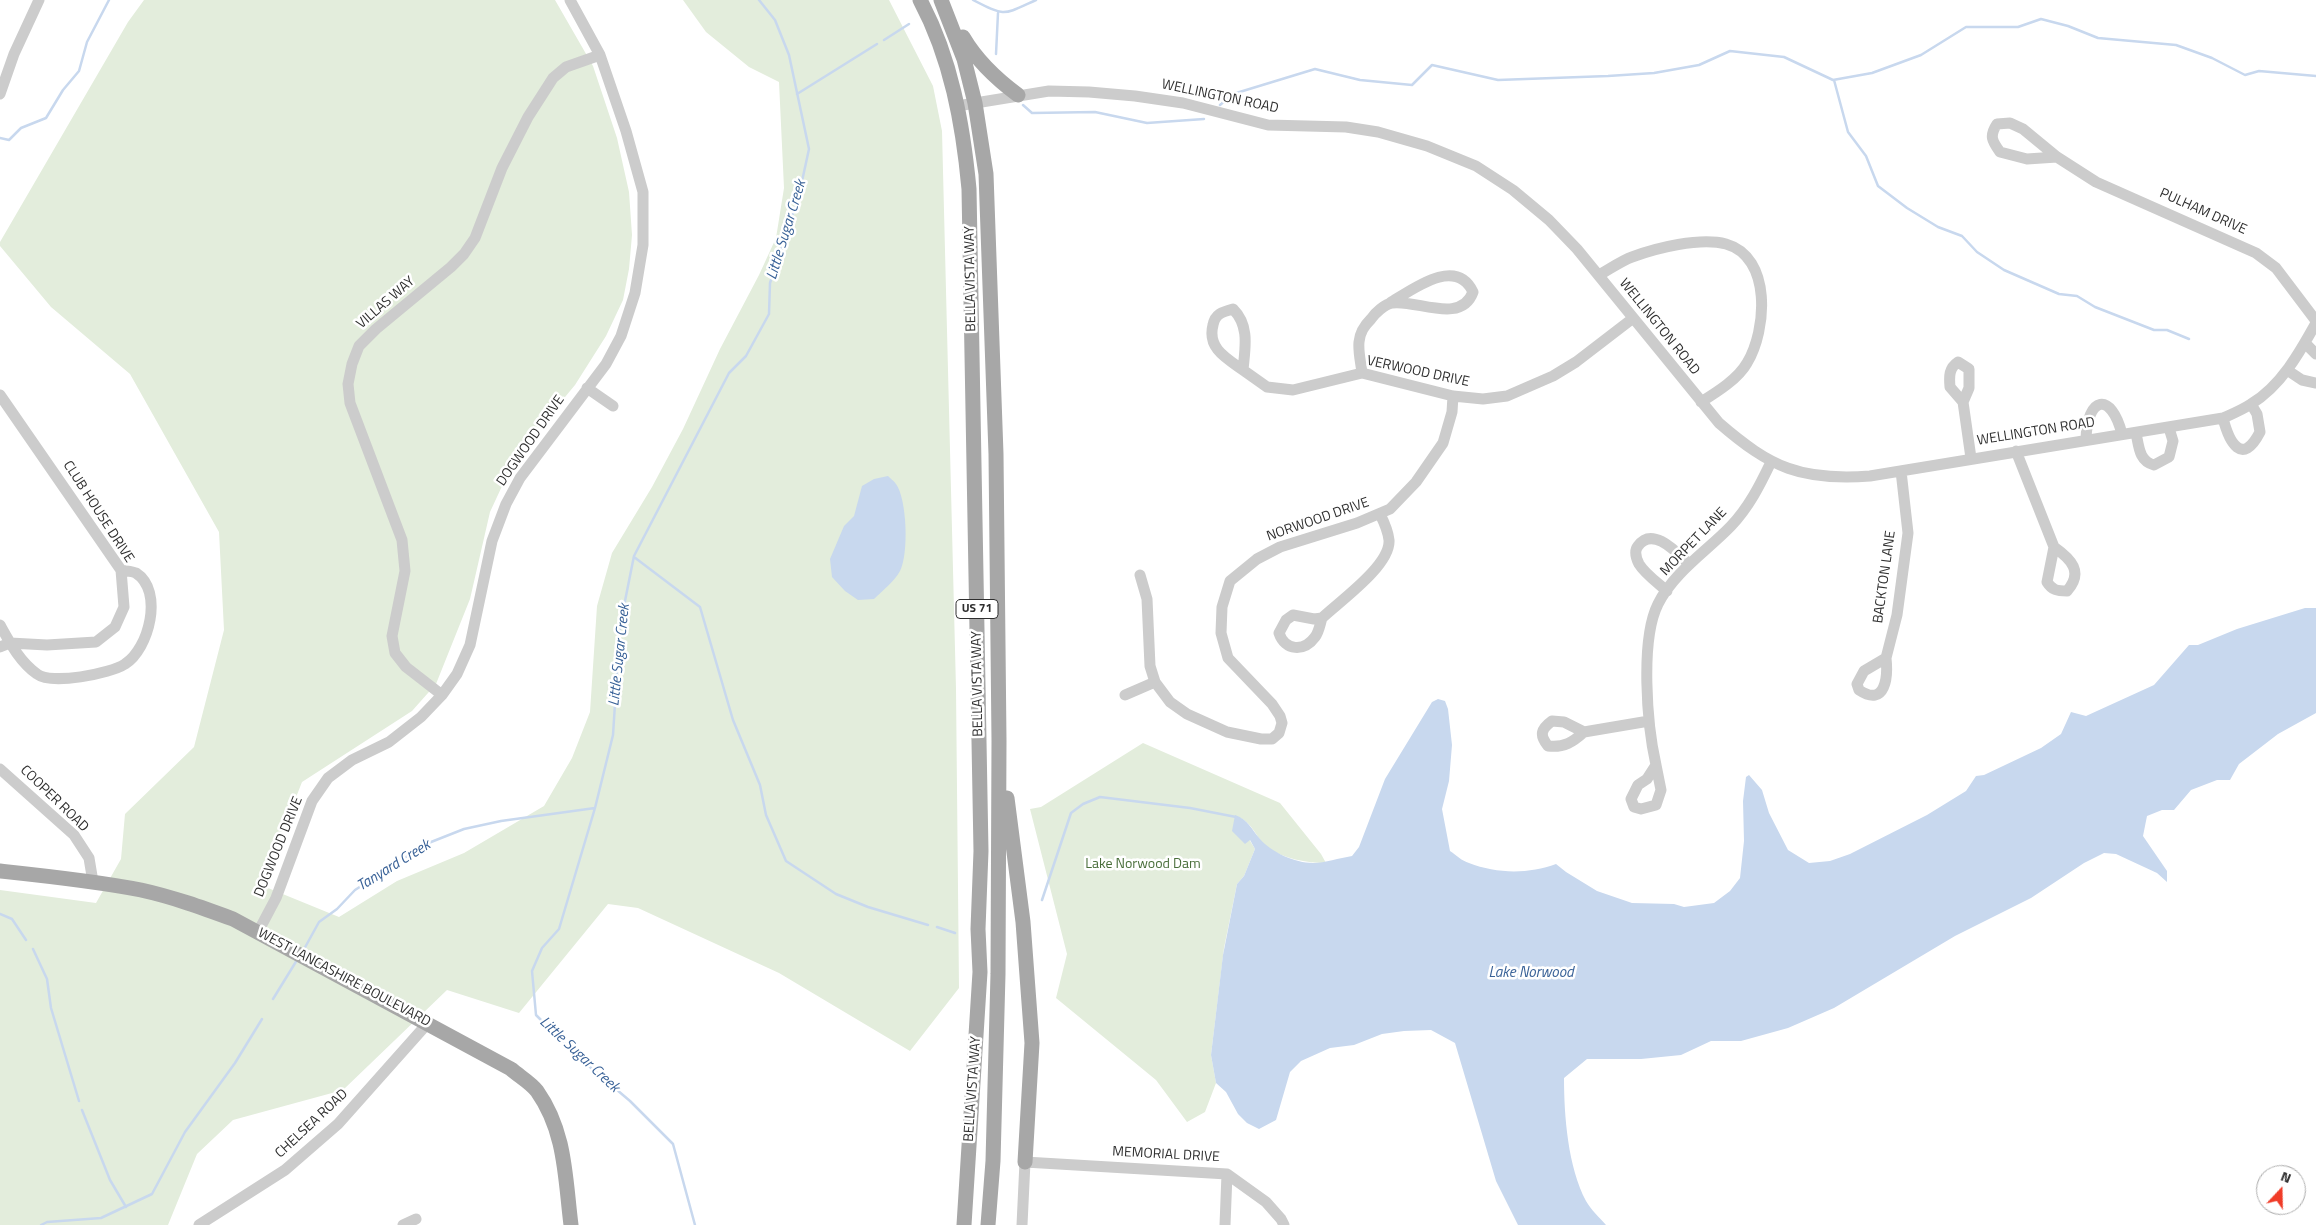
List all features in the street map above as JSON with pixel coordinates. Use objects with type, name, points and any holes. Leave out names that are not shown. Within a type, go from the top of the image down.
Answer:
[{"type":"main road","name":"BELLA VISTA WAY","points":[[920,0],[937,37],[957,106],[965,151],[969,190],[981,851],[978,929],[980,972],[964,1225]]},
{"type":"main road","name":"BELLA VISTA WAY","points":[[943,4],[964,59],[975,103],[986,174],[991,296],[996,454],[999,741],[998,974],[988,1225]]},
{"type":"main road","points":[[943,4],[972,52],[996,79],[1018,95]]},
{"type":"main road","points":[[999,741],[1023,922],[1032,1042],[1025,1162]]},
{"type":"main road","name":"WEST LANCASHIRE BOULEVARD","points":[[0,871],[93,882],[143,891],[195,905],[264,935],[338,977],[511,1069],[536,1090],[555,1121],[562,1150],[571,1225]]},
{"type":"street","points":[[0,94],[14,54],[39,0]]},
{"type":"street","name":"DOGWOOD DRIVE","points":[[264,935],[312,801],[328,778],[352,760],[389,742],[421,717],[442,696],[457,674],[470,645],[492,541],[506,504],[520,478],[586,388],[606,364],[621,336],[635,293],[643,245],[643,192],[626,131],[600,55],[570,0]]},
{"type":"street","name":"VILLAS WAY","points":[[442,696],[406,667],[395,653],[392,636],[405,571],[403,549],[397,525],[350,403],[348,384],[352,364],[360,346],[376,329],[451,267],[475,238],[502,168],[528,117],[553,78],[566,67],[600,55]]},
{"type":"street","name":"WELLINGTON ROAD","points":[[957,106],[1049,91],[1135,96],[1184,103],[1268,125],[1346,127],[1378,132],[1427,146],[1476,166],[1513,190],[1549,220],[1599,275],[1632,319],[1719,424],[1744,445],[1771,462],[1804,474],[1840,478],[1901,471],[2223,418],[2251,404],[2287,370],[2316,322]]},
{"type":"street","name":"PULHAM DRIVE","points":[[2057,157],[2027,158],[2000,152],[1992,141],[1991,133],[1997,124],[2010,123],[2023,129],[2057,157],[2096,182],[2256,253],[2276,268],[2316,322]]},
{"type":"street","points":[[1599,275],[1632,257],[1689,243],[1713,242],[1726,244],[1739,250],[1751,262],[1759,279],[1762,301],[1761,324],[1756,346],[1746,365],[1734,378],[1701,402]]},
{"type":"street","points":[[1362,373],[1359,344],[1362,330],[1375,314],[1390,303],[1417,287],[1447,274],[1460,277],[1469,284],[1473,292],[1470,300],[1461,306],[1448,310],[1405,303],[1390,303]]},
{"type":"street","name":"VERWOOD DRIVE","points":[[1243,370],[1245,328],[1241,317],[1233,309],[1221,312],[1214,318],[1211,333],[1214,345],[1222,355],[1243,370],[1267,387],[1293,390],[1362,373],[1453,396],[1483,399],[1507,396],[1530,387],[1576,362],[1632,319]]},
{"type":"street","points":[[2305,343],[2316,354]]},
{"type":"street","points":[[2287,370],[2302,380],[2316,383]]},
{"type":"street","points":[[586,388],[613,406]]},
{"type":"street","name":"CLUB HOUSE DRIVE","points":[[0,395],[121,570],[124,608],[115,627],[96,642],[5,645]]},
{"type":"street","name":"NORWOOD DRIVE","points":[[1140,575],[1146,599],[1150,666],[1154,682],[1170,702],[1208,724],[1245,736],[1272,739],[1279,733],[1282,723],[1280,716],[1272,704],[1228,658],[1221,633],[1222,607],[1230,581],[1257,558],[1280,547],[1390,509],[1416,482],[1443,443],[1452,412],[1453,396]]},
{"type":"street","points":[[1963,402],[1971,458]]},
{"type":"street","points":[[2086,440],[2088,416],[2092,408],[2098,404],[2113,409],[2122,434]]},
{"type":"street","points":[[2223,418],[2229,440],[2235,446],[2243,449],[2251,446],[2260,432],[2257,414],[2251,404]]},
{"type":"street","points":[[2136,433],[2140,454],[2146,463],[2154,465],[2169,457],[2173,441],[2169,428]]},
{"type":"street","points":[[2016,451],[2054,547]]},
{"type":"street","name":"MORPET LANE","points":[[1656,765],[1649,721],[1647,660],[1649,630],[1658,604],[1689,564],[1724,533],[1745,510],[1756,493],[1771,462]]},
{"type":"street","name":"BACKTON LANE","points":[[1886,658],[1897,615],[1907,541],[1901,471]]},
{"type":"street","points":[[1322,618],[1373,572],[1386,557],[1389,541],[1380,514]]},
{"type":"street","points":[[1667,591],[1639,565],[1635,554],[1637,546],[1643,540],[1662,540],[1689,564]]},
{"type":"street","points":[[0,625],[5,645],[38,675],[50,680],[72,678],[125,664],[144,644],[152,612],[148,589],[136,573],[121,570]]},
{"type":"street","points":[[1125,695],[1154,682]]},
{"type":"street","points":[[1584,732],[1649,721]]},
{"type":"street","name":"COOPER ROAD","points":[[0,769],[74,835],[89,858],[93,882]]},
{"type":"street","name":"CHELSEA ROAD","points":[[199,1225],[285,1170],[338,1124],[427,1024]]},
{"type":"street","points":[[1022,1225],[1025,1162]]},
{"type":"street","name":"MEMORIAL DRIVE","points":[[1025,1162],[1227,1174],[1266,1202],[1282,1219],[1284,1225]]},
{"type":"street","points":[[1225,1225],[1227,1174]]},
{"type":"street","points":[[403,1225],[416,1218]]},
{"type":"green space","points":[[144,0],[555,0],[593,66],[617,138],[629,192],[632,235],[629,269],[623,300],[606,336],[575,385],[516,456],[490,512],[470,599],[436,684],[412,711],[302,782],[273,856],[268,888],[339,917],[397,881],[464,853],[544,806],[572,758],[590,712],[597,606],[612,553],[652,487],[683,429],[720,349],[776,238],[784,188],[779,82],[749,67],[706,32],[683,0],[889,0],[933,86],[942,131],[956,689],[959,988],[910,1051],[779,973],[638,908],[608,904],[519,1013],[447,990],[343,1090],[233,1120],[197,1154],[168,1225],[0,1225],[0,890],[96,903],[121,859],[125,814],[194,747],[224,630],[219,532],[130,374],[51,307],[0,246],[0,242],[128,22]]},
{"type":"green space","name":"Lake Norwood Dam","points":[[1143,743],[1280,803],[1321,854],[1326,863],[1295,860],[1280,855],[1267,847],[1245,821],[1235,816],[1255,849],[1244,876],[1237,884],[1224,948],[1211,1055],[1216,1083],[1205,1112],[1187,1122],[1156,1080],[1056,998],[1067,954],[1030,809],[1041,807]]},
{"type":"water","points":[[888,476],[896,484],[903,502],[906,540],[903,563],[895,579],[874,599],[858,600],[845,591],[832,577],[830,559],[844,526],[854,516],[862,486],[874,479]]},
{"type":"water","name":"Lake Norwood","points":[[2305,608],[2316,608],[2316,713],[2278,734],[2239,764],[2230,780],[2217,780],[2191,790],[2174,810],[2162,810],[2147,816],[2143,836],[2167,871],[2167,882],[2157,873],[2116,854],[2104,853],[2084,863],[2031,898],[1955,936],[1834,1008],[1788,1028],[1741,1041],[1711,1041],[1681,1055],[1641,1059],[1587,1059],[1564,1078],[1566,1125],[1575,1173],[1586,1201],[1606,1225],[1518,1225],[1496,1181],[1455,1043],[1431,1030],[1382,1034],[1354,1045],[1330,1048],[1301,1061],[1290,1072],[1276,1120],[1259,1129],[1247,1123],[1238,1114],[1226,1092],[1216,1083],[1211,1055],[1223,955],[1237,884],[1244,876],[1255,849],[1250,840],[1245,844],[1232,831],[1235,815],[1247,822],[1260,839],[1270,848],[1291,859],[1313,863],[1352,856],[1359,847],[1385,779],[1432,702],[1438,699],[1445,701],[1448,709],[1452,745],[1449,781],[1442,809],[1450,851],[1466,862],[1502,871],[1535,870],[1556,864],[1597,891],[1632,903],[1674,904],[1684,907],[1714,903],[1730,891],[1740,878],[1744,841],[1743,801],[1746,777],[1749,775],[1762,790],[1769,813],[1788,850],[1809,863],[1830,861],[1850,854],[1927,815],[1966,791],[1976,776],[1984,775],[2041,748],[2061,734],[2071,712],[2086,716],[2154,685],[2189,645],[2198,645],[2237,629]]},
{"type":"waterway","points":[[0,138],[9,140],[21,128],[46,118],[63,90],[79,71],[87,42],[109,0]]},
{"type":"waterway","name":"Little Sugar Creek","points":[[695,1225],[673,1144],[630,1101],[577,1056],[536,1015],[532,971],[542,948],[559,929],[595,808],[613,735],[620,626],[634,556],[729,373],[746,356],[769,314],[770,283],[799,195],[809,149],[789,55],[775,20],[759,0]]},
{"type":"waterway","points":[[973,0],[992,9],[1004,12],[1017,9],[1036,0]]},
{"type":"waterway","points":[[996,54],[998,13]]},
{"type":"waterway","points":[[1220,105],[1233,94],[1315,69],[1360,80],[1412,85],[1432,65],[1498,80],[1608,76],[1654,73],[1699,65],[1730,51],[1784,57],[1833,80],[1872,73],[1921,55],[1966,27],[2018,27],[2041,19],[2068,26],[2098,38],[2176,45],[2212,58],[2245,75],[2259,71],[2316,76]]},
{"type":"waterway","points":[[884,40],[909,24]]},
{"type":"waterway","points":[[797,94],[877,44]]},
{"type":"waterway","points":[[1834,80],[1848,132],[1866,156],[1878,186],[1907,208],[1938,227],[1962,236],[1977,252],[2004,270],[2059,294],[2077,296],[2095,307],[2154,330],[2167,330],[2189,339]]},
{"type":"waterway","points":[[1023,105],[1032,113],[1095,112],[1147,123],[1204,119]]},
{"type":"waterway","points":[[634,557],[700,607],[733,720],[760,785],[766,815],[786,861],[836,894],[868,907],[928,925]]},
{"type":"waterway","points":[[1042,900],[1071,813],[1083,804],[1100,797],[1190,808],[1236,817]]},
{"type":"waterway","name":"Tanyard Creek","points":[[303,951],[319,922],[337,909],[355,890],[426,844],[464,829],[501,821],[595,808]]},
{"type":"waterway","points":[[0,914],[12,919],[26,940]]},
{"type":"waterway","points":[[937,927],[955,933]]},
{"type":"waterway","points":[[33,949],[47,979],[51,1008],[79,1101]]},
{"type":"waterway","name":"Tanyard Creek","points":[[273,999],[297,960]]},
{"type":"waterway","name":"Tanyard Creek","points":[[41,1225],[47,1222],[101,1218],[152,1194],[185,1132],[235,1063],[262,1019]]},
{"type":"waterway","points":[[82,1110],[110,1180],[126,1207]]}]
